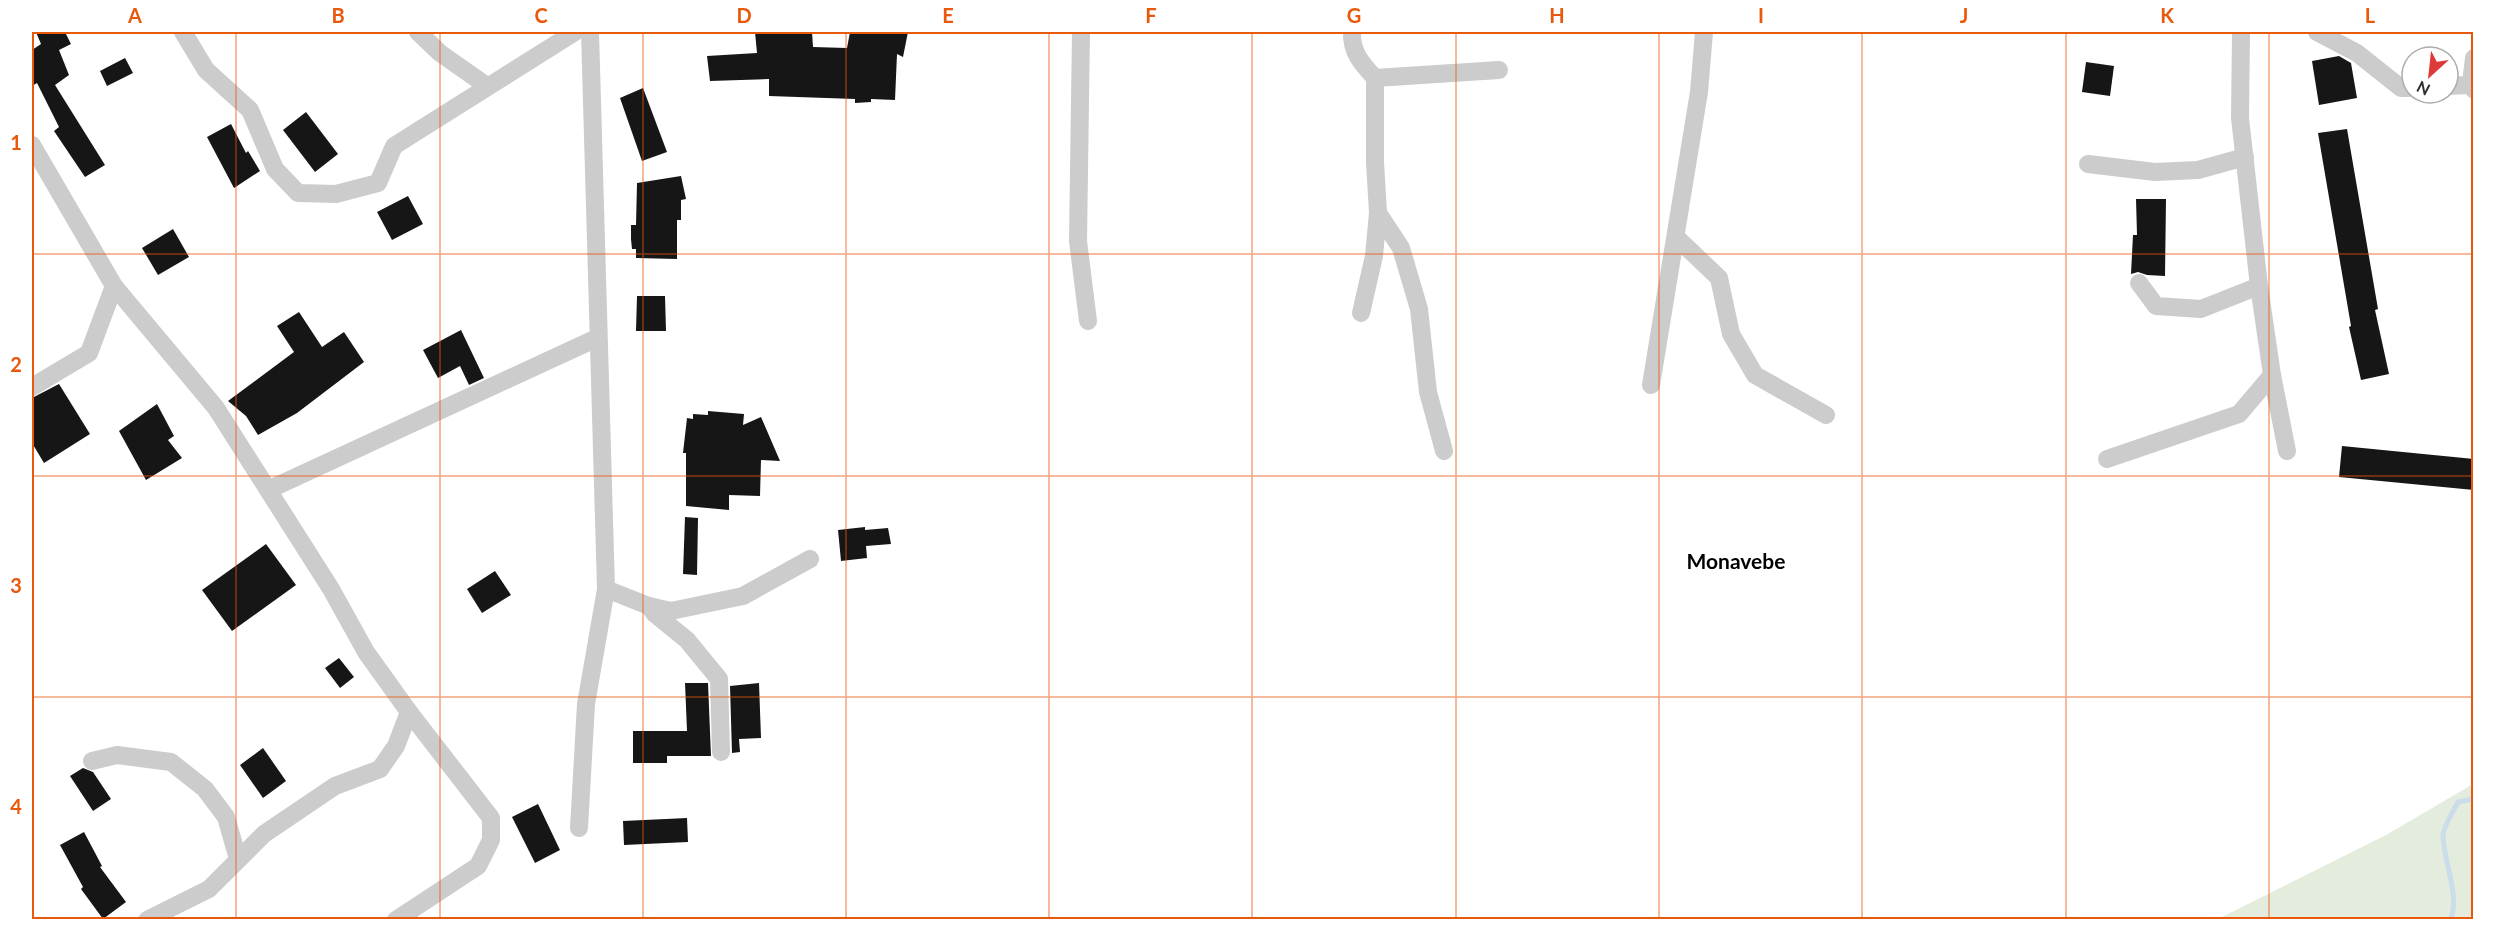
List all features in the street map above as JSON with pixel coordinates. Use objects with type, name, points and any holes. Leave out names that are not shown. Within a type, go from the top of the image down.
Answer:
[{"type":"street","points":[[183,32],[206,70],[250,110],[275,169],[298,193],[336,194],[378,183],[394,146],[575,32]]},
{"type":"street","points":[[418,32],[440,52],[487,86]]},
{"type":"street","points":[[579,828],[586,704],[606,589],[590,32]]},
{"type":"street","points":[[1081,32],[1078,241],[1088,321]]},
{"type":"street","points":[[1352,32],[1358,59],[1375,78],[1375,162],[1378,213],[1374,256],[1361,313]]},
{"type":"street","points":[[1651,385],[1677,238],[1699,92],[1704,32]]},
{"type":"street","points":[[2241,32],[2240,118],[2259,286],[2272,375],[2287,450]]},
{"type":"street","points":[[2317,32],[2357,52],[2400,87]]},
{"type":"street","points":[[2472,86],[2474,58]]},
{"type":"street","points":[[1375,78],[1499,70]]},
{"type":"street","points":[[32,145],[114,286],[216,408],[331,589],[366,652],[491,818],[491,840],[478,866],[396,920]]},
{"type":"street","points":[[2088,164],[2155,172],[2198,170],[2245,157]]},
{"type":"street","points":[[1378,213],[1401,248],[1419,309],[1428,392],[1444,451]]},
{"type":"street","points":[[1677,238],[1719,278],[1731,334],[1755,375],[1826,415]]},
{"type":"street","points":[[2139,283],[2156,306],[2201,309],[2259,286]]},
{"type":"street","points":[[32,387],[89,353],[114,286]]},
{"type":"street","points":[[268,490],[597,338]]},
{"type":"street","points":[[2107,459],[2239,414],[2272,375]]},
{"type":"street","points":[[606,589],[649,606],[671,611],[743,596],[810,559]]},
{"type":"street","points":[[649,606],[655,614],[687,640],[719,679],[721,752]]},
{"type":"street","points":[[147,920],[209,889],[264,834],[335,786],[380,769],[396,746],[410,712]]},
{"type":"street","points":[[92,761],[117,755],[171,762],[205,789],[226,817],[238,859]]},
{"type":"shaded area","points":[[2473,784],[2473,919],[2218,919],[2386,835]]},
{"type":"building","points":[[36,32],[65,32],[71,44],[59,50],[69,75],[55,85],[105,165],[85,177],[54,131],[59,127],[37,83],[32,86],[32,50],[41,44]]},
{"type":"building","points":[[755,32],[812,32],[813,47],[847,48],[850,32],[908,32],[903,57],[897,54],[895,100],[871,99],[871,102],[855,103],[855,99],[769,96],[769,79],[710,81],[707,56],[757,53]]},
{"type":"building","points":[[2339,56],[2351,63],[2357,98],[2319,105],[2312,61]]},
{"type":"building","points":[[125,58],[133,73],[107,86],[100,71]]},
{"type":"building","points":[[2086,62],[2114,66],[2110,96],[2082,92]]},
{"type":"building","points":[[643,88],[667,152],[642,161],[620,98]]},
{"type":"building","points":[[306,112],[338,154],[315,172],[283,130]]},
{"type":"building","points":[[231,124],[246,153],[248,151],[260,171],[234,188],[207,137]]},
{"type":"building","points":[[2347,129],[2378,309],[2375,310],[2389,374],[2361,380],[2349,327],[2351,326],[2318,133]]},
{"type":"building","points":[[681,176],[686,199],[681,200],[681,220],[677,220],[677,259],[636,258],[636,249],[632,249],[631,225],[636,225],[637,183]]},
{"type":"building","points":[[408,196],[423,224],[392,240],[377,212]]},
{"type":"building","points":[[2136,199],[2166,199],[2165,276],[2138,272],[2131,274],[2133,235],[2137,235]]},
{"type":"building","points":[[173,229],[189,257],[158,275],[142,248]]},
{"type":"building","points":[[637,296],[665,296],[666,331],[636,331]]},
{"type":"building","points":[[299,312],[322,347],[344,332],[364,362],[297,413],[258,435],[246,416],[228,401],[294,352],[277,326]]},
{"type":"building","points":[[461,330],[484,378],[469,385],[460,366],[438,378],[423,350]]},
{"type":"building","points":[[59,384],[90,434],[44,463],[32,443],[32,398]]},
{"type":"building","points":[[157,404],[174,436],[168,440],[182,458],[146,480],[119,431]]},
{"type":"building","points":[[708,411],[744,414],[743,425],[761,417],[780,461],[761,460],[760,496],[729,495],[729,510],[686,506],[686,453],[683,453],[687,418],[693,419],[693,414],[708,415]]},
{"type":"building","points":[[2342,446],[2474,459],[2474,490],[2339,477]]},
{"type":"building","points":[[685,517],[698,518],[697,575],[683,574]]},
{"type":"building","points":[[865,527],[865,530],[888,528],[891,544],[866,546],[867,558],[841,561],[838,530]]},
{"type":"building","points":[[266,544],[296,585],[232,631],[202,590]]},
{"type":"building","points":[[495,571],[511,595],[482,613],[467,589]]},
{"type":"building","points":[[339,658],[354,677],[340,688],[325,668]]},
{"type":"building","points":[[685,683],[708,683],[711,756],[667,756],[667,763],[633,763],[633,731],[687,731]]},
{"type":"building","points":[[759,683],[761,738],[739,739],[740,752],[732,753],[730,686]]},
{"type":"building","points":[[263,748],[286,781],[263,798],[240,765]]},
{"type":"building","points":[[83,768],[93,772],[111,799],[93,811],[70,776]]},
{"type":"building","points":[[538,804],[560,850],[535,863],[512,817]]},
{"type":"building","points":[[687,818],[688,842],[624,845],[623,821]]},
{"type":"building","points":[[84,832],[102,866],[100,867],[126,902],[103,919],[81,889],[83,887],[60,845]]},
{"type":"waterway","points":[[2450,920],[2454,901],[2443,832],[2458,802],[2474,799]]},
{"type":"district","name":"Monavebe","points":[[1736,562]]}]
